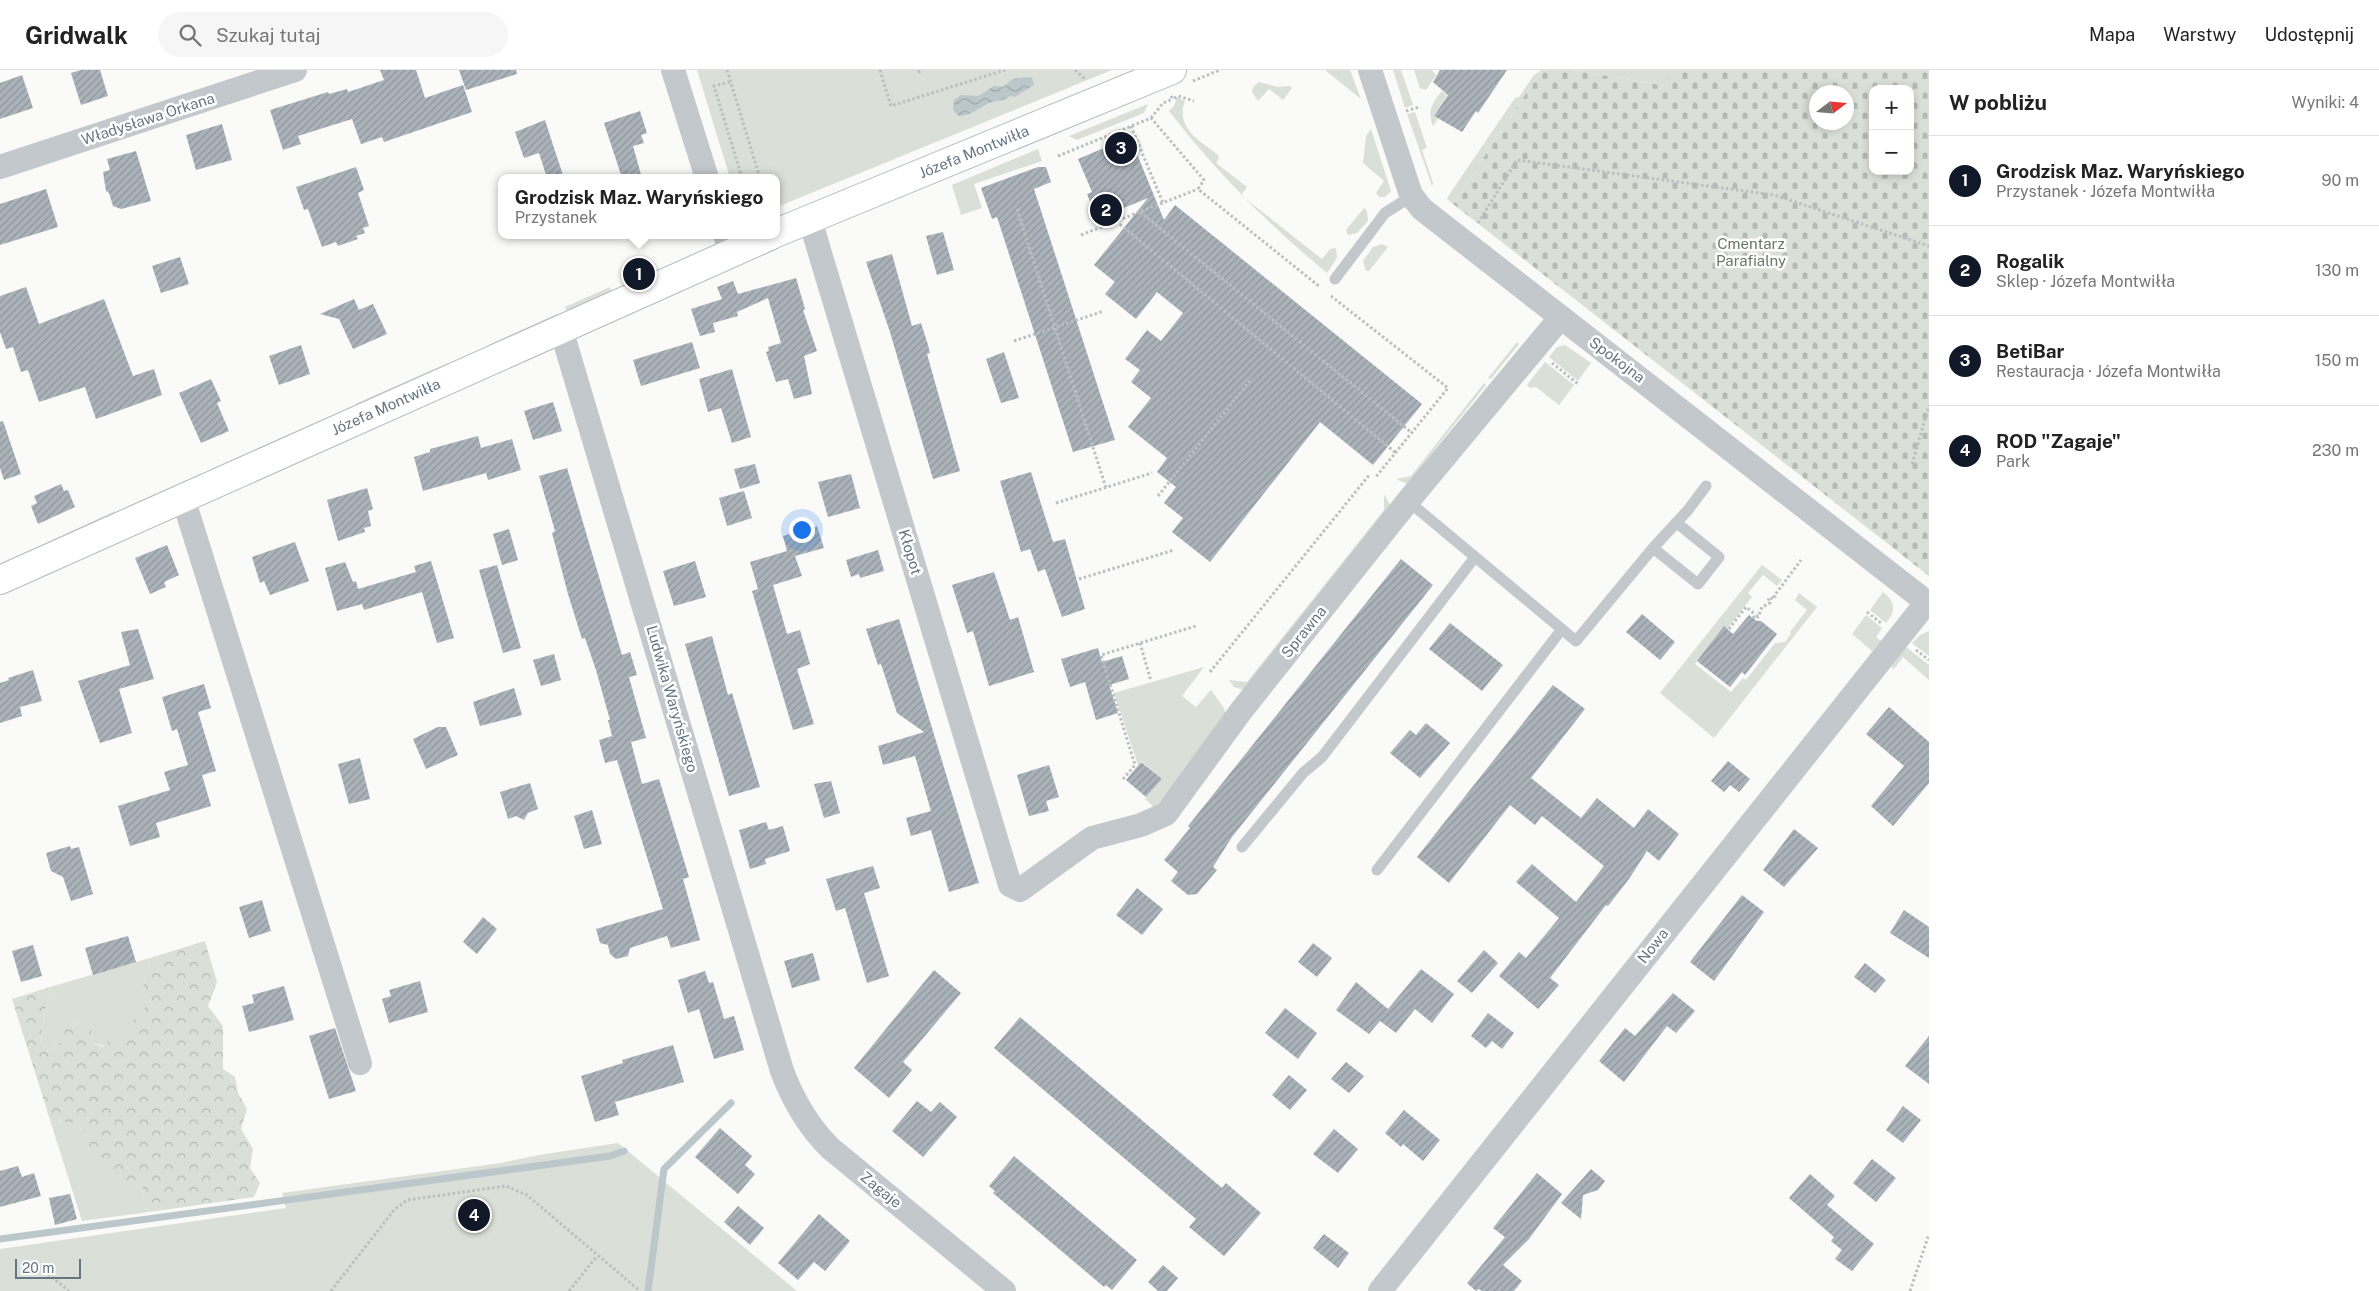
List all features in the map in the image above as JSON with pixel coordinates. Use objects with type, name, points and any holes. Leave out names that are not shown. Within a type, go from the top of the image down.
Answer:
[{"type":"street","name":"Władysława Orkana","points":[[0,167],[295,70]]},
{"type":"street","points":[[673,70],[706,174]]},
{"type":"street","name":"Spokojna","points":[[1370,70],[1412,196],[1426,212],[1465,240],[1928,603]]},
{"type":"street","name":"Józefa Montwiłła","points":[[780,231],[1170,81]]},
{"type":"street","name":"Kłopot","points":[[810,220],[1010,885]]},
{"type":"street","name":"Józefa Montwiłła","points":[[0,580],[561,329],[728,244],[752,239]]},
{"type":"street","name":"Sprawna","points":[[1010,885],[1020,890],[1092,838],[1141,825],[1166,814],[1240,711],[1408,502],[1561,317]]},
{"type":"street","name":"Ludwika Waryńskiego","points":[[561,329],[782,1071]]},
{"type":"street","points":[[183,498],[360,1063]]},
{"type":"street","name":"Nowa","points":[[1380,1291],[1928,603]]},
{"type":"street","name":"Zagaje","points":[[782,1071],[797,1106],[823,1142],[1004,1291]]},
{"type":"lane","points":[[1335,279],[1385,213],[1412,196]]},
{"type":"lane","points":[[1408,502],[1576,641],[1653,548],[1677,523],[1706,486]]},
{"type":"lane","points":[[1653,548],[1698,584],[1720,557],[1677,523]]},
{"type":"lane","points":[[1242,847],[1303,773],[1322,757],[1475,557]]},
{"type":"lane","points":[[1377,870],[1562,629]]},
{"type":"path","points":[[727,70],[759,174]]},
{"type":"path","points":[[880,70],[891,106],[1004,70]]},
{"type":"path","points":[[918,72],[923,70]]},
{"type":"path","points":[[1075,70],[1091,84]]},
{"type":"path","points":[[1170,81],[1173,99]]},
{"type":"path","points":[[730,82],[714,86],[741,174]]},
{"type":"path","points":[[1058,156],[1152,118],[1163,103],[1178,96],[1194,101]]},
{"type":"path","points":[[1403,112],[1419,107]]},
{"type":"path","points":[[1082,235],[1198,189],[1204,180],[1152,118]]},
{"type":"path","points":[[1131,126],[1163,203]]},
{"type":"path","points":[[1465,240],[1475,228],[1517,160],[1774,195],[1929,246]]},
{"type":"path","points":[[1198,189],[1448,388],[1376,478]]},
{"type":"path","points":[[1017,209],[1106,488]]},
{"type":"path","points":[[1140,212],[1412,433]]},
{"type":"path","points":[[1116,222],[1396,453]]},
{"type":"path","points":[[1014,341],[1104,311]]},
{"type":"path","points":[[1551,362],[1578,384]]},
{"type":"path","points":[[1158,496],[1252,378]]},
{"type":"path","points":[[1912,464],[1929,406]]},
{"type":"path","points":[[1056,503],[1152,473]]},
{"type":"path","points":[[1210,672],[1370,474]]},
{"type":"path","points":[[1079,579],[1174,550]]},
{"type":"path","points":[[1729,629],[1746,607],[1754,616],[1758,617],[1762,607],[1770,603],[1768,601],[1770,597],[1773,599],[1775,597],[1802,560]]},
{"type":"path","points":[[1867,612],[1888,628]]},
{"type":"path","points":[[1123,779],[1135,765],[1101,655],[1196,626]]},
{"type":"path","points":[[1140,643],[1151,681]]},
{"type":"path","points":[[331,1291],[394,1210],[407,1200],[506,1186],[527,1195],[596,1256],[639,1290]]},
{"type":"path","points":[[1910,1291],[1929,1234]]},
{"type":"path","points":[[568,1291],[596,1256]]},
{"type":"path","points":[[48,1274],[69,1291]]},
{"type":"green space","points":[[697,70],[1112,70],[780,206],[780,174],[729,174]]},
{"type":"green space","points":[[1325,70],[1350,70],[1361,99]]},
{"type":"green space","points":[[1393,70],[1401,70],[1413,105],[1405,108]]},
{"type":"green space","points":[[1414,70],[1432,70],[1436,75],[1426,90],[1420,88]]},
{"type":"green space","points":[[1542,70],[1547,70],[1539,74],[1453,204],[1447,199],[1449,195],[1515,98],[1519,97],[1534,75]]},
{"type":"green space","name":"Cmentarz Parafialny","points":[[1547,70],[1572,70],[1666,86],[1668,70],[1929,70],[1929,576],[1453,204],[1539,74]]},
{"type":"green space","points":[[1572,70],[1668,70],[1666,86]]},
{"type":"green space","points":[[1259,82],[1278,87],[1290,86],[1292,88],[1283,100],[1269,89],[1258,101],[1252,92],[1253,87]]},
{"type":"green space","points":[[1442,91],[1447,95],[1434,116],[1438,119],[1433,126],[1430,116],[1432,107]]},
{"type":"green space","points":[[1177,97],[1185,101],[1183,119],[1186,126],[1197,138],[1218,155],[1219,158],[1216,163],[1247,187],[1241,194],[1205,155],[1169,111],[1174,106]]},
{"type":"green space","points":[[1148,104],[1144,113],[1077,140],[1069,136]]},
{"type":"green space","points":[[1415,112],[1427,148],[1422,150],[1433,183],[1432,186],[1407,114]]},
{"type":"green space","points":[[1371,129],[1391,191],[1385,197],[1379,197],[1376,193],[1384,181],[1363,163],[1366,136]]},
{"type":"green space","points":[[1038,149],[1042,161],[974,184],[982,208],[961,215],[952,185]]},
{"type":"green space","points":[[1246,199],[1322,259],[1330,249],[1336,248],[1337,258],[1327,273],[1284,236]]},
{"type":"green space","points":[[1364,208],[1367,211],[1368,221],[1357,233],[1348,235],[1346,230]]},
{"type":"green space","points":[[1382,244],[1388,247],[1369,271],[1366,271],[1363,261],[1373,247]]},
{"type":"green space","points":[[610,287],[612,293],[571,312],[567,311],[565,307]]},
{"type":"green space","points":[[557,314],[555,319],[492,347],[488,345]]},
{"type":"green space","points":[[1517,342],[1519,344],[1491,379],[1488,378]]},
{"type":"green space","points":[[1565,345],[1591,363],[1578,381],[1549,357],[1557,347]]},
{"type":"green space","points":[[1545,362],[1574,385],[1559,405],[1536,387],[1530,388],[1527,385]]},
{"type":"green space","points":[[448,363],[446,367],[360,406],[355,404]]},
{"type":"green space","points":[[1484,383],[1486,385],[1407,484],[1396,479],[1411,476]]},
{"type":"green space","points":[[326,418],[323,422],[215,471],[211,469]]},
{"type":"green space","points":[[200,474],[199,478],[132,508],[128,506]]},
{"type":"green space","points":[[1384,494],[1391,506],[1244,690],[1234,687],[1229,680],[1247,682],[1384,510]]},
{"type":"green space","points":[[115,511],[114,516],[34,552],[31,550]]},
{"type":"green space","points":[[1762,565],[1782,580],[1777,586],[1763,575],[1748,593],[1752,597],[1727,629],[1724,626],[1695,664],[1731,692],[1743,678],[1746,680],[1775,643],[1785,642],[1791,634],[1790,632],[1807,610],[1795,600],[1799,593],[1817,607],[1714,738],[1660,693]]},
{"type":"green space","points":[[1883,592],[1890,599],[1893,607],[1892,614],[1886,623],[1870,610]]},
{"type":"green space","points":[[1866,615],[1882,628],[1876,637],[1881,641],[1872,651],[1852,634]]},
{"type":"green space","points":[[1929,631],[1929,656],[1912,643],[1920,635]]},
{"type":"green space","points":[[1906,647],[1929,665],[1929,680],[1903,657],[1894,669],[1891,667]]},
{"type":"green space","points":[[1204,667],[1182,696],[1196,707],[1211,690],[1224,708],[1226,716],[1155,808],[1145,799],[1162,779],[1141,761],[1138,765],[1114,693]]},
{"type":"green space","points":[[205,941],[217,982],[208,1006],[223,1026],[223,1069],[235,1077],[238,1093],[247,1109],[241,1129],[253,1149],[250,1168],[260,1183],[254,1197],[149,1212],[142,1198],[143,1181],[125,1181],[113,1176],[113,1157],[96,1160],[85,1145],[86,1135],[76,1124],[50,1120],[12,999],[50,987],[40,1040],[47,1052],[60,1043],[68,1023],[91,1024],[93,1043],[103,1047],[108,1041],[118,1050],[135,1018],[145,1007],[152,1003],[142,992],[150,958]]},
{"type":"green space","points":[[150,958],[142,992],[152,1003],[118,1050],[93,1043],[91,1025],[69,1023],[60,1043],[47,1052],[40,1040],[50,987]]},
{"type":"green space","points":[[50,1120],[76,1124],[86,1136],[113,1157],[125,1181],[143,1181],[142,1198],[149,1212],[82,1221]]},
{"type":"green space","points":[[618,1143],[797,1291],[0,1291],[0,1249],[286,1208],[282,1193],[501,1163]]},
{"type":"water","points":[[1032,78],[1034,85],[1015,97],[1010,96],[989,103],[963,116],[959,116],[953,110],[954,100],[961,95],[978,96],[994,86],[1003,87],[1013,79]]},
{"type":"building","points":[[81,70],[100,70],[108,96],[81,105],[71,73]]},
{"type":"building","points":[[380,70],[416,70],[425,98],[463,85],[472,112],[384,142],[382,137],[361,144],[352,119],[298,136],[301,144],[283,150],[270,110],[328,92],[329,94],[347,89],[348,92],[384,80]]},
{"type":"building","points":[[459,70],[516,70],[517,74],[466,90]]},
{"type":"building","points":[[1440,70],[1507,70],[1478,113],[1476,111],[1462,132],[1434,116],[1448,95],[1433,82]]},
{"type":"building","points":[[22,75],[33,108],[0,119],[0,83]]},
{"type":"building","points":[[640,111],[647,133],[641,135],[644,143],[633,146],[641,174],[621,174],[604,123]]},
{"type":"building","points":[[545,120],[563,174],[546,174],[539,153],[524,158],[515,132]]},
{"type":"building","points":[[222,124],[232,160],[196,170],[186,135]]},
{"type":"building","points":[[1130,137],[1164,220],[1175,205],[1422,404],[1373,465],[1320,422],[1210,562],[1172,532],[1183,518],[1164,503],[1176,487],[1157,472],[1167,458],[1128,427],[1151,398],[1131,382],[1140,370],[1125,359],[1147,330],[1161,341],[1183,313],[1157,292],[1136,319],[1105,294],[1115,282],[1094,265],[1148,198],[1097,219],[1087,194],[1092,192],[1078,159]]},
{"type":"building","points":[[136,151],[151,201],[121,209],[113,206],[109,193],[106,191],[103,172],[110,170],[107,159]]},
{"type":"building","points":[[356,167],[364,190],[358,193],[369,226],[363,228],[365,233],[356,236],[358,239],[338,246],[336,242],[322,247],[308,209],[304,210],[296,187]]},
{"type":"building","points":[[1038,167],[1046,167],[1051,182],[1034,189],[1115,440],[1073,452],[997,217],[992,219],[981,188]]},
{"type":"building","points":[[46,189],[58,227],[0,245],[0,204]]},
{"type":"building","points":[[943,232],[954,270],[937,275],[926,236]]},
{"type":"building","points":[[892,254],[912,326],[921,323],[928,345],[930,353],[927,354],[960,471],[933,479],[890,332],[866,262]]},
{"type":"building","points":[[180,257],[189,284],[161,293],[152,266]]},
{"type":"building","points":[[796,278],[805,309],[803,310],[817,351],[804,356],[812,394],[794,399],[788,379],[776,382],[766,352],[769,351],[768,347],[781,343],[768,298],[737,312],[738,316],[713,323],[715,332],[700,336],[691,309],[722,299],[717,287],[733,281],[738,294]]},
{"type":"building","points":[[26,287],[39,324],[104,299],[133,376],[154,369],[162,395],[96,419],[85,387],[39,402],[28,370],[21,372],[13,347],[6,349],[0,332],[0,296]]},
{"type":"building","points":[[354,299],[359,310],[373,304],[387,334],[353,349],[339,319],[320,314]]},
{"type":"building","points":[[692,342],[700,368],[641,386],[633,360]]},
{"type":"building","points":[[301,345],[310,374],[279,385],[269,356]]},
{"type":"building","points":[[1004,352],[1019,398],[1001,403],[986,359]]},
{"type":"building","points":[[732,369],[751,437],[732,443],[721,408],[708,412],[699,379]]},
{"type":"building","points":[[211,379],[221,401],[217,403],[229,431],[201,443],[179,393]]},
{"type":"building","points":[[553,402],[562,431],[533,440],[524,411]]},
{"type":"building","points":[[3,421],[21,474],[4,480],[0,468],[0,422]]},
{"type":"building","points":[[478,436],[481,448],[512,439],[521,470],[488,480],[486,473],[423,491],[414,457],[430,452],[430,449]]},
{"type":"building","points":[[755,464],[760,483],[740,489],[734,469]]},
{"type":"building","points":[[567,468],[622,655],[630,652],[637,675],[629,677],[646,738],[631,742],[642,784],[659,779],[689,877],[683,879],[700,940],[671,948],[667,936],[630,948],[628,956],[616,959],[610,954],[608,945],[600,943],[596,929],[663,909],[617,760],[605,763],[599,740],[612,736],[608,720],[610,720],[596,670],[585,638],[582,639],[568,594],[552,533],[555,531],[539,476]]},
{"type":"building","points":[[1031,472],[1053,542],[1065,539],[1085,609],[1062,617],[1045,569],[1038,572],[1030,549],[1021,552],[1000,481]]},
{"type":"building","points":[[851,474],[860,508],[828,517],[818,482]]},
{"type":"building","points":[[61,484],[64,491],[68,490],[75,507],[38,524],[31,506],[37,503],[34,496]]},
{"type":"building","points":[[367,488],[373,509],[368,511],[371,526],[364,528],[365,532],[338,541],[327,500]]},
{"type":"building","points":[[744,491],[752,518],[727,526],[719,498]]},
{"type":"building","points":[[817,526],[824,548],[795,556],[802,576],[773,585],[787,634],[800,630],[810,664],[797,669],[814,724],[793,730],[752,591],[758,589],[750,562],[787,551],[783,536]]},
{"type":"building","points":[[509,529],[518,560],[502,565],[493,534]]},
{"type":"building","points":[[295,542],[309,581],[270,595],[264,581],[260,583],[252,557]]},
{"type":"building","points":[[167,545],[179,575],[164,582],[166,587],[150,594],[135,558]]},
{"type":"building","points":[[878,550],[884,571],[860,578],[859,574],[851,577],[846,560]]},
{"type":"building","points":[[1401,559],[1433,585],[1232,837],[1213,867],[1217,870],[1197,894],[1188,895],[1171,881],[1178,872],[1164,860],[1190,828],[1188,826]]},
{"type":"building","points":[[431,561],[454,638],[437,643],[422,592],[364,610],[362,604],[337,611],[325,568],[345,562],[353,582],[356,581],[358,589],[416,572],[414,566]]},
{"type":"building","points":[[695,561],[706,597],[674,606],[663,571]]},
{"type":"building","points":[[497,565],[521,648],[503,653],[479,570]]},
{"type":"building","points":[[994,572],[1010,620],[1018,617],[1034,672],[989,686],[973,631],[967,633],[952,585]]},
{"type":"building","points":[[1642,614],[1675,642],[1660,660],[1626,632]]},
{"type":"building","points":[[1749,615],[1757,621],[1761,621],[1777,634],[1745,675],[1742,672],[1730,687],[1697,661],[1724,626],[1733,634]]},
{"type":"building","points":[[899,619],[979,883],[949,892],[931,830],[911,836],[906,818],[931,811],[915,756],[883,765],[878,746],[924,732],[897,713],[881,664],[878,665],[866,629]]},
{"type":"building","points":[[1450,623],[1503,665],[1482,691],[1429,649]]},
{"type":"building","points":[[138,629],[154,679],[119,689],[132,733],[100,743],[78,681],[130,665],[121,632]]},
{"type":"building","points":[[712,636],[728,695],[732,693],[760,787],[729,796],[685,644]]},
{"type":"building","points":[[1098,648],[1102,662],[1122,656],[1129,679],[1109,685],[1118,713],[1096,720],[1085,682],[1070,687],[1061,659]]},
{"type":"building","points":[[554,654],[561,680],[541,686],[533,660]]},
{"type":"building","points":[[33,670],[42,701],[20,707],[22,716],[0,723],[0,683],[9,680],[8,678]]},
{"type":"building","points":[[204,684],[211,708],[198,712],[216,771],[202,775],[211,806],[156,823],[160,837],[130,846],[118,806],[170,790],[164,772],[188,765],[177,729],[172,731],[162,697]]},
{"type":"building","points":[[1553,685],[1585,709],[1531,778],[1581,818],[1597,798],[1634,828],[1648,809],[1679,834],[1659,861],[1647,851],[1629,879],[1608,906],[1606,905],[1550,978],[1559,985],[1538,1009],[1499,976],[1519,952],[1526,958],[1559,918],[1516,882],[1532,864],[1576,902],[1604,866],[1542,816],[1535,825],[1510,805],[1449,883],[1417,857]]},
{"type":"building","points":[[514,688],[522,715],[480,726],[473,702]]},
{"type":"building","points":[[1889,707],[1929,742],[1929,783],[1893,826],[1871,806],[1904,766],[1866,734]]},
{"type":"building","points":[[1426,723],[1450,743],[1420,778],[1390,753],[1410,730],[1416,735]]},
{"type":"building","points":[[438,727],[446,727],[458,755],[426,769],[413,739]]},
{"type":"building","points":[[360,758],[370,799],[349,804],[338,764]]},
{"type":"building","points":[[1728,761],[1750,779],[1739,792],[1730,785],[1724,792],[1711,781]]},
{"type":"building","points":[[1141,762],[1162,779],[1146,797],[1126,780]]},
{"type":"building","points":[[1049,765],[1059,797],[1046,801],[1049,811],[1029,816],[1017,775]]},
{"type":"building","points":[[831,781],[840,813],[824,818],[814,784]]},
{"type":"building","points":[[530,783],[538,809],[528,813],[524,820],[516,816],[508,819],[500,792]]},
{"type":"building","points":[[592,810],[602,844],[584,849],[574,816]]},
{"type":"building","points":[[766,822],[769,830],[783,826],[790,851],[765,859],[766,864],[750,869],[739,830]]},
{"type":"building","points":[[1794,829],[1818,848],[1784,887],[1763,870]]},
{"type":"building","points":[[70,846],[71,849],[79,847],[93,894],[71,901],[63,877],[51,871],[46,853]]},
{"type":"building","points":[[873,866],[880,888],[864,893],[889,976],[867,983],[845,908],[836,911],[826,879]]},
{"type":"building","points":[[1137,888],[1163,909],[1142,935],[1116,915]]},
{"type":"building","points":[[1742,895],[1764,912],[1714,981],[1690,962]]},
{"type":"building","points":[[262,900],[271,931],[249,938],[239,907]]},
{"type":"building","points":[[1904,910],[1929,927],[1929,958],[1890,933]]},
{"type":"building","points":[[483,917],[497,929],[477,954],[463,942]]},
{"type":"building","points":[[128,936],[136,962],[93,975],[85,948]]},
{"type":"building","points":[[1313,943],[1332,958],[1317,977],[1298,962]]},
{"type":"building","points":[[33,945],[42,976],[21,982],[12,951]]},
{"type":"building","points":[[1484,950],[1498,963],[1472,993],[1457,981]]},
{"type":"building","points":[[813,953],[820,980],[792,988],[784,961]]},
{"type":"building","points":[[1865,963],[1886,980],[1875,993],[1854,977]]},
{"type":"building","points":[[1421,969],[1454,994],[1432,1023],[1415,1009],[1396,1033],[1380,1021],[1369,1034],[1336,1010],[1356,982],[1388,1009]]},
{"type":"building","points":[[934,970],[961,993],[903,1062],[912,1070],[889,1098],[854,1068]]},
{"type":"building","points":[[705,971],[709,983],[713,982],[724,1019],[734,1016],[744,1050],[714,1059],[699,1009],[688,1013],[678,980]]},
{"type":"building","points":[[420,981],[428,1012],[389,1023],[382,999],[391,996],[389,990]]},
{"type":"building","points":[[284,986],[294,1020],[249,1032],[242,1006],[254,1003],[252,995]]},
{"type":"building","points":[[1673,993],[1695,1011],[1676,1033],[1667,1026],[1624,1082],[1599,1061],[1625,1028],[1635,1036]]},
{"type":"building","points":[[1285,1008],[1317,1033],[1298,1059],[1265,1033]]},
{"type":"building","points":[[1488,1013],[1514,1033],[1502,1049],[1492,1041],[1486,1048],[1471,1036]]},
{"type":"building","points":[[1020,1017],[1222,1188],[1226,1183],[1261,1213],[1224,1256],[1189,1227],[1196,1219],[994,1048]]},
{"type":"building","points":[[335,1028],[356,1091],[329,1099],[309,1036]]},
{"type":"building","points":[[1929,1036],[1929,1084],[1905,1066]]},
{"type":"building","points":[[673,1045],[684,1082],[615,1102],[619,1115],[595,1122],[581,1076],[623,1063],[622,1060]]},
{"type":"building","points":[[1346,1062],[1364,1076],[1349,1093],[1331,1079]]},
{"type":"building","points":[[1289,1075],[1307,1090],[1290,1110],[1272,1095]]},
{"type":"building","points":[[917,1101],[931,1112],[940,1102],[957,1117],[923,1157],[892,1131]]},
{"type":"building","points":[[1903,1106],[1921,1120],[1903,1143],[1886,1130]]},
{"type":"building","points":[[1404,1110],[1440,1140],[1423,1161],[1403,1144],[1401,1147],[1385,1133]]},
{"type":"building","points":[[720,1128],[752,1156],[745,1165],[755,1174],[738,1194],[695,1157]]},
{"type":"building","points":[[1334,1129],[1358,1149],[1338,1173],[1313,1154]]},
{"type":"building","points":[[1014,1156],[1137,1260],[1112,1290],[1106,1285],[1104,1287],[993,1193],[995,1191],[989,1186]]},
{"type":"building","points":[[1872,1159],[1896,1178],[1876,1202],[1853,1183]]},
{"type":"building","points":[[18,1166],[22,1177],[34,1173],[41,1196],[0,1207],[0,1171]]},
{"type":"building","points":[[1591,1169],[1605,1181],[1598,1190],[1583,1195],[1581,1219],[1561,1203]]},
{"type":"building","points":[[1537,1173],[1562,1194],[1529,1239],[1503,1265],[1522,1281],[1514,1291],[1482,1291],[1479,1289],[1476,1291],[1467,1283],[1505,1237],[1493,1228]]},
{"type":"building","points":[[1810,1174],[1835,1196],[1827,1205],[1874,1244],[1852,1271],[1835,1259],[1842,1250],[1831,1241],[1834,1237],[1789,1198]]},
{"type":"building","points":[[70,1194],[77,1219],[55,1225],[49,1198]]},
{"type":"building","points":[[738,1206],[764,1228],[750,1245],[724,1222]]},
{"type":"building","points":[[819,1214],[850,1241],[825,1271],[814,1262],[798,1280],[778,1263]]},
{"type":"building","points":[[1324,1234],[1349,1253],[1338,1268],[1313,1248]]},
{"type":"building","points":[[1163,1265],[1178,1278],[1167,1291],[1158,1291],[1148,1282]]},
{"type":"waterway","points":[[648,1291],[664,1169],[731,1103]]},
{"type":"waterway","points":[[0,1239],[610,1156],[624,1151]]},
{"type":"place","name":"BetiBar","points":[[1121,148]]},
{"type":"place","name":"Rogalik","points":[[1106,210]]},
{"type":"place","name":"Grodzisk Maz. Waryńskiego","points":[[639,274]]},
{"type":"place","name":"ROD \"Zagaje\"","points":[[474,1215]]}]
